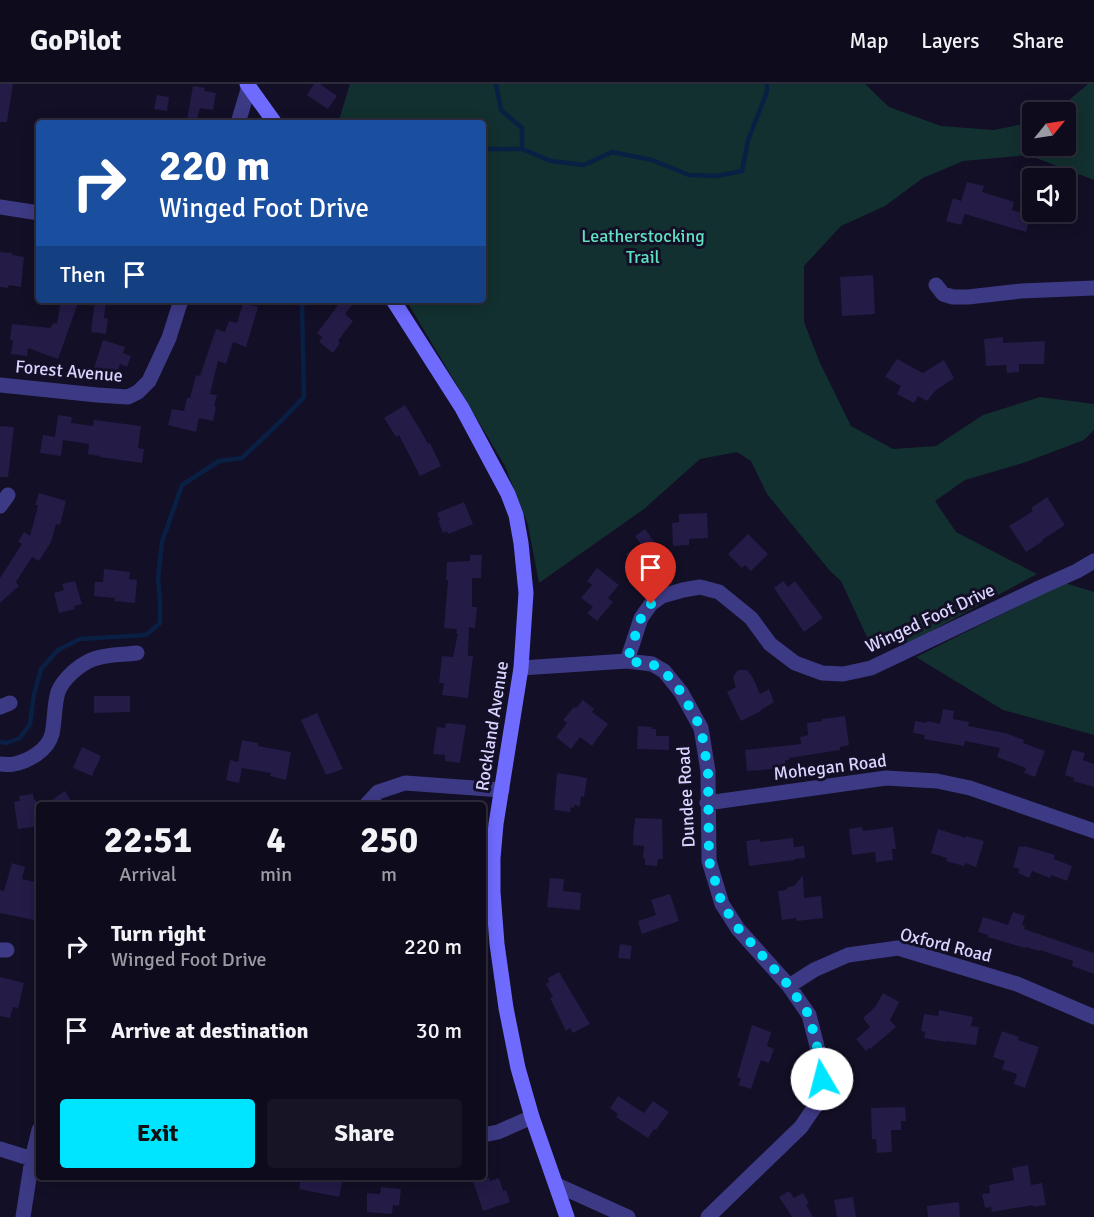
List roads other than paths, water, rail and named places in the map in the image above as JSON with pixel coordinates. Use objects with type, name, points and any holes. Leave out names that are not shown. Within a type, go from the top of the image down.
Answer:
[{"type":"street","points":[[239,120],[248,85]]},
{"type":"street","points":[[248,85],[273,120]]},
{"type":"street","points":[[0,207],[36,213]]},
{"type":"street","points":[[936,285],[942,294],[953,297],[1094,288]]},
{"type":"street","name":"Forest Avenue","points":[[0,385],[128,397],[138,392],[149,381],[169,338],[181,303]]},
{"type":"street","name":"Rockland Avenue","points":[[395,303],[462,408],[508,494],[516,515],[526,593],[521,668],[496,824],[493,858],[495,923],[506,1008],[518,1068],[532,1117],[567,1217]]},
{"type":"street","name":"Winged Foot Drive","points":[[627,661],[641,618],[651,604],[672,593],[700,587],[719,592],[751,618],[770,644],[795,663],[822,673],[843,674],[871,668],[1094,561]]},
{"type":"street","points":[[7,764],[37,754],[45,747],[52,736],[58,692],[74,672],[92,659],[136,653]]},
{"type":"street","points":[[521,668],[627,661]]},
{"type":"street","name":"Dundee Road","points":[[627,661],[652,664],[664,671],[681,692],[701,728],[708,771],[709,861],[722,904],[738,928],[789,986],[809,1015],[820,1058],[822,1079],[816,1105],[801,1127],[708,1217]]},
{"type":"street","name":"Mohegan Road","points":[[707,803],[886,778],[937,781],[970,788],[1094,831]]},
{"type":"street","points":[[368,802],[378,792],[405,783],[502,790]]},
{"type":"street","name":"Oxford Road","points":[[789,986],[814,970],[848,955],[898,948],[1017,984],[1094,1017]]},
{"type":"street","points":[[486,1134],[498,1132],[532,1117]]},
{"type":"street","points":[[23,1217],[36,1142]]},
{"type":"street","points":[[0,1149],[32,1159]]},
{"type":"street","points":[[557,1185],[628,1217]]},
{"type":"waterway","points":[[496,84],[501,110],[522,128],[522,149]]},
{"type":"waterway","points":[[486,149],[522,149],[551,161],[584,165],[612,152],[652,160],[689,175],[717,176],[742,171],[748,140],[767,92],[767,84]]},
{"type":"waterway","points":[[0,742],[7,743],[20,738],[30,724],[34,694],[41,669],[58,650],[80,639],[146,635],[160,623],[158,578],[162,542],[182,485],[219,461],[242,458],[304,397],[302,305],[304,303]]},
{"type":"park label","name":"Leatherstocking Trail","points":[[643,246]]}]
